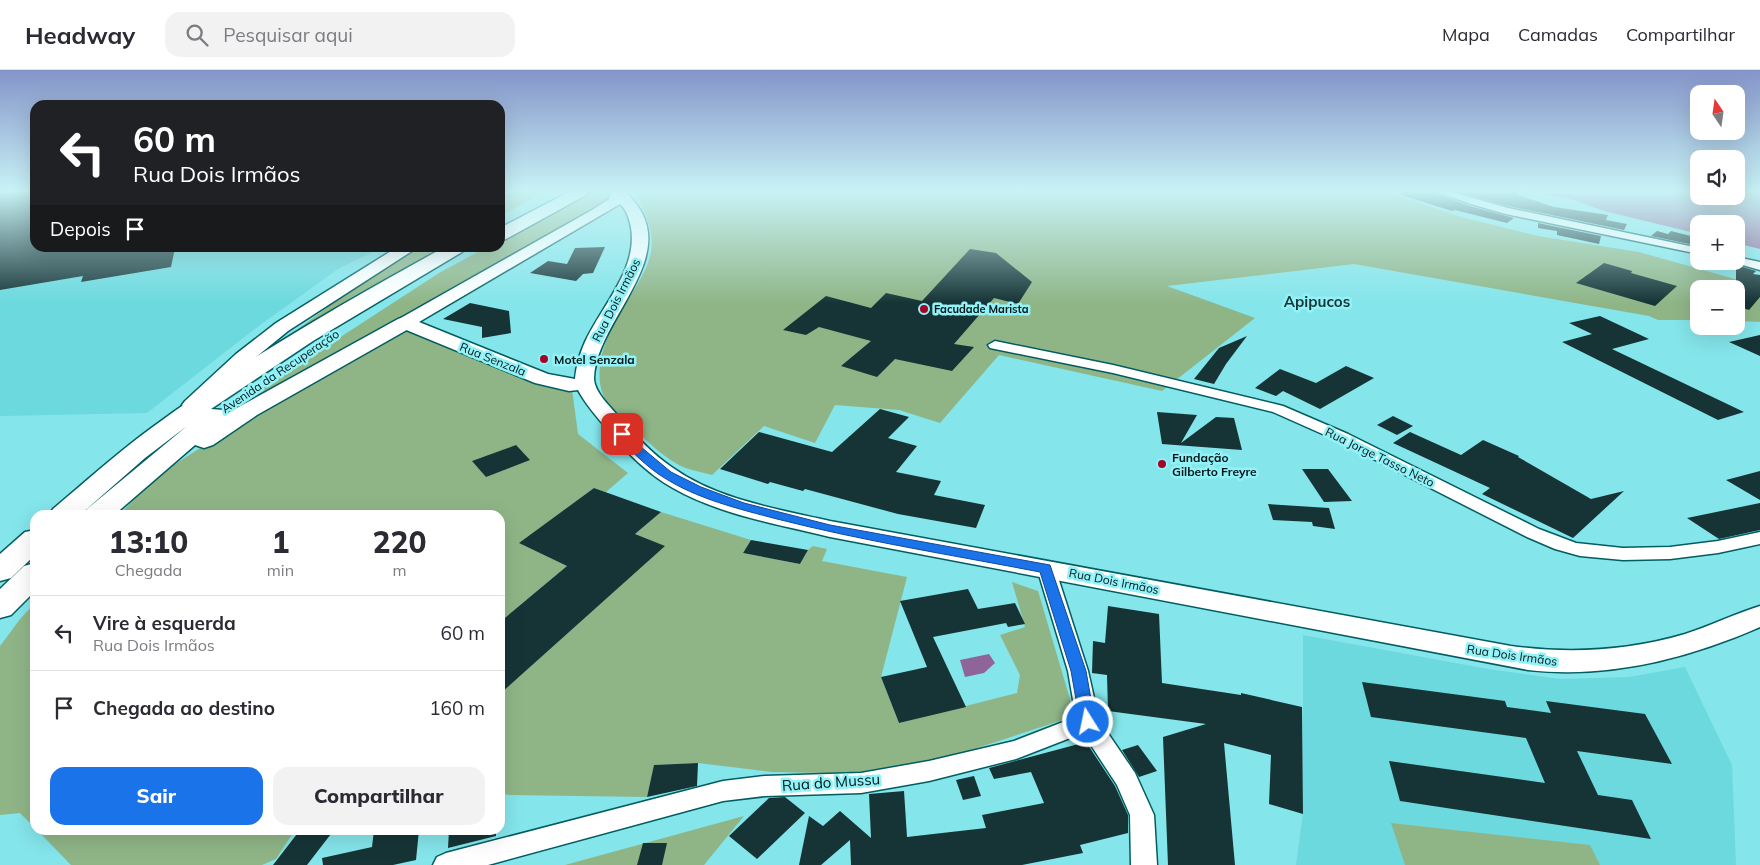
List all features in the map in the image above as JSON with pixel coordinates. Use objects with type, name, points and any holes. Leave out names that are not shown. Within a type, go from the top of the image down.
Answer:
[{"type":"highway","name":"Avenida da Recuperação","points":[[68,510],[160,434],[310,334],[449,252]]},
{"type":"highway","name":"Avenida da Recuperação","points":[[106,507],[194,431],[238,398],[373,308],[470,252]]},
{"type":"highway","points":[[106,507],[248,410],[405,322]]},
{"type":"highway","points":[[0,571],[30,544]]},
{"type":"highway","points":[[0,607],[30,578]]},
{"type":"main road","points":[[405,322],[570,229]]},
{"type":"main road","name":"Rua Dois Irmãos","points":[[637,229],[641,242],[639,255],[593,343],[588,360],[585,384],[600,408],[631,444],[667,475],[697,490],[740,505],[830,529],[1046,568],[1511,657],[1557,662],[1592,661],[1632,656],[1680,646],[1760,616]]},
{"type":"main road","name":"Avenida da Recuperação","points":[[160,434],[243,358],[282,327],[400,252]]},
{"type":"main road","name":"Rua Senzala","points":[[405,322],[542,379],[569,384],[585,384]]},
{"type":"street","points":[[1599,229],[1690,249]]},
{"type":"street","points":[[1745,262],[1760,266]]},
{"type":"street","name":"Rua Jorge Tasso Neto","points":[[995,345],[1113,369],[1278,409],[1342,437],[1533,533],[1559,544],[1580,550],[1614,554],[1667,552],[1708,548],[1760,538]]},
{"type":"street","points":[[1046,568],[1078,671],[1088,722],[1127,780],[1142,815],[1144,865]]},
{"type":"street","name":"Rua do Mussu","points":[[446,865],[724,791],[765,786],[860,783],[929,771],[1016,750],[1088,722]]},
{"type":"shaded area","points":[[0,229],[30,229],[30,252],[373,252],[338,269],[260,325],[147,413],[0,416]]},
{"type":"shaded area","points":[[1745,229],[1760,229],[1760,249],[1745,245]]},
{"type":"shaded area","points":[[1303,635],[1488,669],[1560,679],[1629,677],[1685,667],[1732,765],[1736,865],[1296,865],[1303,813]]},
{"type":"shaded area","points":[[989,654],[995,663],[984,673],[965,677],[960,660]]},
{"type":"green space","points":[[518,229],[562,229],[247,404],[262,388],[439,273],[478,252],[505,252],[505,236]]},
{"type":"green space","points":[[650,229],[1510,229],[1538,236],[1639,252],[1690,266],[1690,270],[1703,270],[1739,280],[1690,280],[1690,320],[1658,320],[1649,316],[1354,264],[1167,286],[1255,318],[1162,391],[999,355],[940,423],[899,410],[835,405],[815,443],[764,426],[712,475],[683,467],[660,452],[612,409],[604,397],[600,383],[602,353],[607,338],[642,277],[652,244]]},
{"type":"green space","points":[[408,252],[436,252],[352,297],[262,356],[376,271]]},
{"type":"green space","points":[[1745,282],[1760,286],[1760,322],[1745,321]]},
{"type":"green space","points":[[405,328],[572,389],[578,434],[628,473],[606,492],[594,488],[520,543],[567,566],[505,618],[505,510],[124,510],[158,475],[247,418]]},
{"type":"green space","points":[[661,512],[751,540],[743,553],[800,564],[808,550],[813,546],[827,549],[822,561],[907,577],[881,677],[899,723],[1017,693],[1020,675],[1000,635],[1025,627],[1012,582],[1038,591],[1075,716],[959,754],[874,774],[772,772],[698,763],[655,765],[647,797],[505,794],[505,689],[664,546],[635,534]]},
{"type":"green space","points":[[30,608],[30,823],[20,813],[0,815],[0,646]]},
{"type":"green space","points":[[744,816],[704,865],[565,865]]},
{"type":"green space","points":[[1391,823],[1590,845],[1600,865],[1405,865]]},
{"type":"green space","points":[[42,835],[292,835],[276,859],[262,865],[71,865]]},
{"type":"building","points":[[0,229],[30,229],[30,252],[174,252],[171,267],[81,282],[83,276],[0,290]]},
{"type":"building","points":[[1545,229],[1568,229],[1601,236],[1599,244],[1557,235],[1557,231]]},
{"type":"building","points":[[1657,231],[1668,234],[1671,231],[1690,236],[1690,244],[1651,236]]},
{"type":"building","points":[[605,247],[593,273],[583,274],[576,281],[530,273],[548,261],[567,264],[575,248]]},
{"type":"building","name":"Facudade Marista","points":[[970,249],[996,253],[1032,282],[1018,304],[994,298],[954,344],[974,347],[952,371],[895,359],[877,377],[841,366],[871,341],[819,327],[806,335],[783,330],[826,296],[871,308],[886,293],[922,301]]},
{"type":"building","points":[[1604,263],[1677,286],[1655,306],[1576,283]]},
{"type":"building","points":[[1745,268],[1756,271],[1753,274],[1760,275],[1760,297],[1749,310],[1745,309],[1745,280],[1736,280],[1736,270],[1745,270]]},
{"type":"building","points":[[470,303],[509,311],[511,333],[482,338],[482,327],[443,319]]},
{"type":"building","points":[[1600,316],[1649,339],[1612,349],[1744,412],[1718,420],[1562,342],[1592,334],[1569,323]]},
{"type":"building","points":[[1760,335],[1760,356],[1729,342]]},
{"type":"building","points":[[1247,336],[1214,384],[1194,379],[1219,348]]},
{"type":"building","points":[[1346,366],[1374,378],[1320,409],[1283,391],[1276,396],[1255,388],[1280,369],[1316,383]]},
{"type":"building","points":[[880,409],[909,417],[888,438],[917,446],[896,472],[941,481],[934,495],[985,505],[976,528],[898,514],[805,489],[803,491],[770,482],[768,484],[720,469],[759,432],[832,452]]},
{"type":"building","points":[[1157,412],[1197,415],[1181,443],[1216,417],[1234,418],[1242,450],[1162,444]]},
{"type":"building","points":[[1393,416],[1413,426],[1397,435],[1377,425]]},
{"type":"building","points":[[1410,432],[1461,455],[1483,440],[1519,456],[1591,499],[1624,491],[1573,538],[1482,494],[1490,488],[1393,443]]},
{"type":"building","points":[[516,445],[530,460],[486,477],[472,461]]},
{"type":"building","points":[[1302,469],[1328,469],[1352,501],[1324,502]]},
{"type":"building","points":[[1760,471],[1760,500],[1726,480]]},
{"type":"building","points":[[594,488],[661,512],[635,534],[665,546],[505,690],[505,618],[567,566],[519,543]]},
{"type":"building","points":[[1760,503],[1760,530],[1719,539],[1687,518]]},
{"type":"building","points":[[1268,504],[1329,508],[1335,529],[1313,526],[1312,522],[1273,520]]},
{"type":"building","points":[[751,540],[808,550],[800,564],[743,553]]},
{"type":"building","points":[[968,589],[978,609],[1015,603],[1025,624],[1008,627],[1006,623],[933,637],[966,707],[899,723],[881,677],[927,667],[900,601]]},
{"type":"building","points":[[1108,606],[1159,614],[1162,683],[1241,695],[1241,693],[1302,707],[1303,814],[1269,804],[1271,755],[1224,743],[1235,865],[1168,865],[1163,737],[1206,724],[1108,711],[1107,675],[1092,673],[1093,641],[1105,643]]},
{"type":"building","points":[[1362,682],[1505,701],[1507,707],[1551,713],[1546,701],[1645,714],[1672,764],[1577,751],[1598,795],[1632,800],[1651,839],[1400,801],[1389,761],[1545,783],[1526,738],[1371,717]]},
{"type":"building","points":[[1086,742],[1115,786],[1128,815],[1128,833],[1080,845],[1083,853],[1022,865],[851,865],[850,840],[821,865],[799,865],[809,816],[823,826],[840,811],[871,838],[869,794],[904,791],[907,837],[986,828],[982,815],[1044,803],[1031,772],[994,779],[989,768]]},
{"type":"building","points":[[1138,745],[1157,771],[1139,777],[1122,750]]},
{"type":"building","points":[[698,763],[697,786],[647,797],[654,765]]},
{"type":"building","points":[[974,776],[981,796],[963,800],[956,780]]},
{"type":"building","points":[[785,797],[805,813],[757,859],[729,836],[769,798]]},
{"type":"building","points":[[296,835],[330,835],[307,865],[273,865]]},
{"type":"building","points":[[373,835],[418,835],[416,860],[393,865],[323,865],[322,858],[372,847]]},
{"type":"building","points":[[449,835],[496,835],[496,836],[448,848]]},
{"type":"building","points":[[643,843],[667,843],[662,865],[637,865]]},
{"type":"place","name":"Facudade Marista","points":[[924,309]]},
{"type":"place","name":"Motel Senzala","points":[[544,359]]},
{"type":"place","name":"Fundação Gilberto Freyre","points":[[1162,464]]},
{"type":"district","name":"Apipucos","points":[[1317,301]]},
{"type":"route","points":[[622,434],[667,475],[697,490],[740,505],[830,529],[1046,568],[1078,671],[1088,722]]}]
